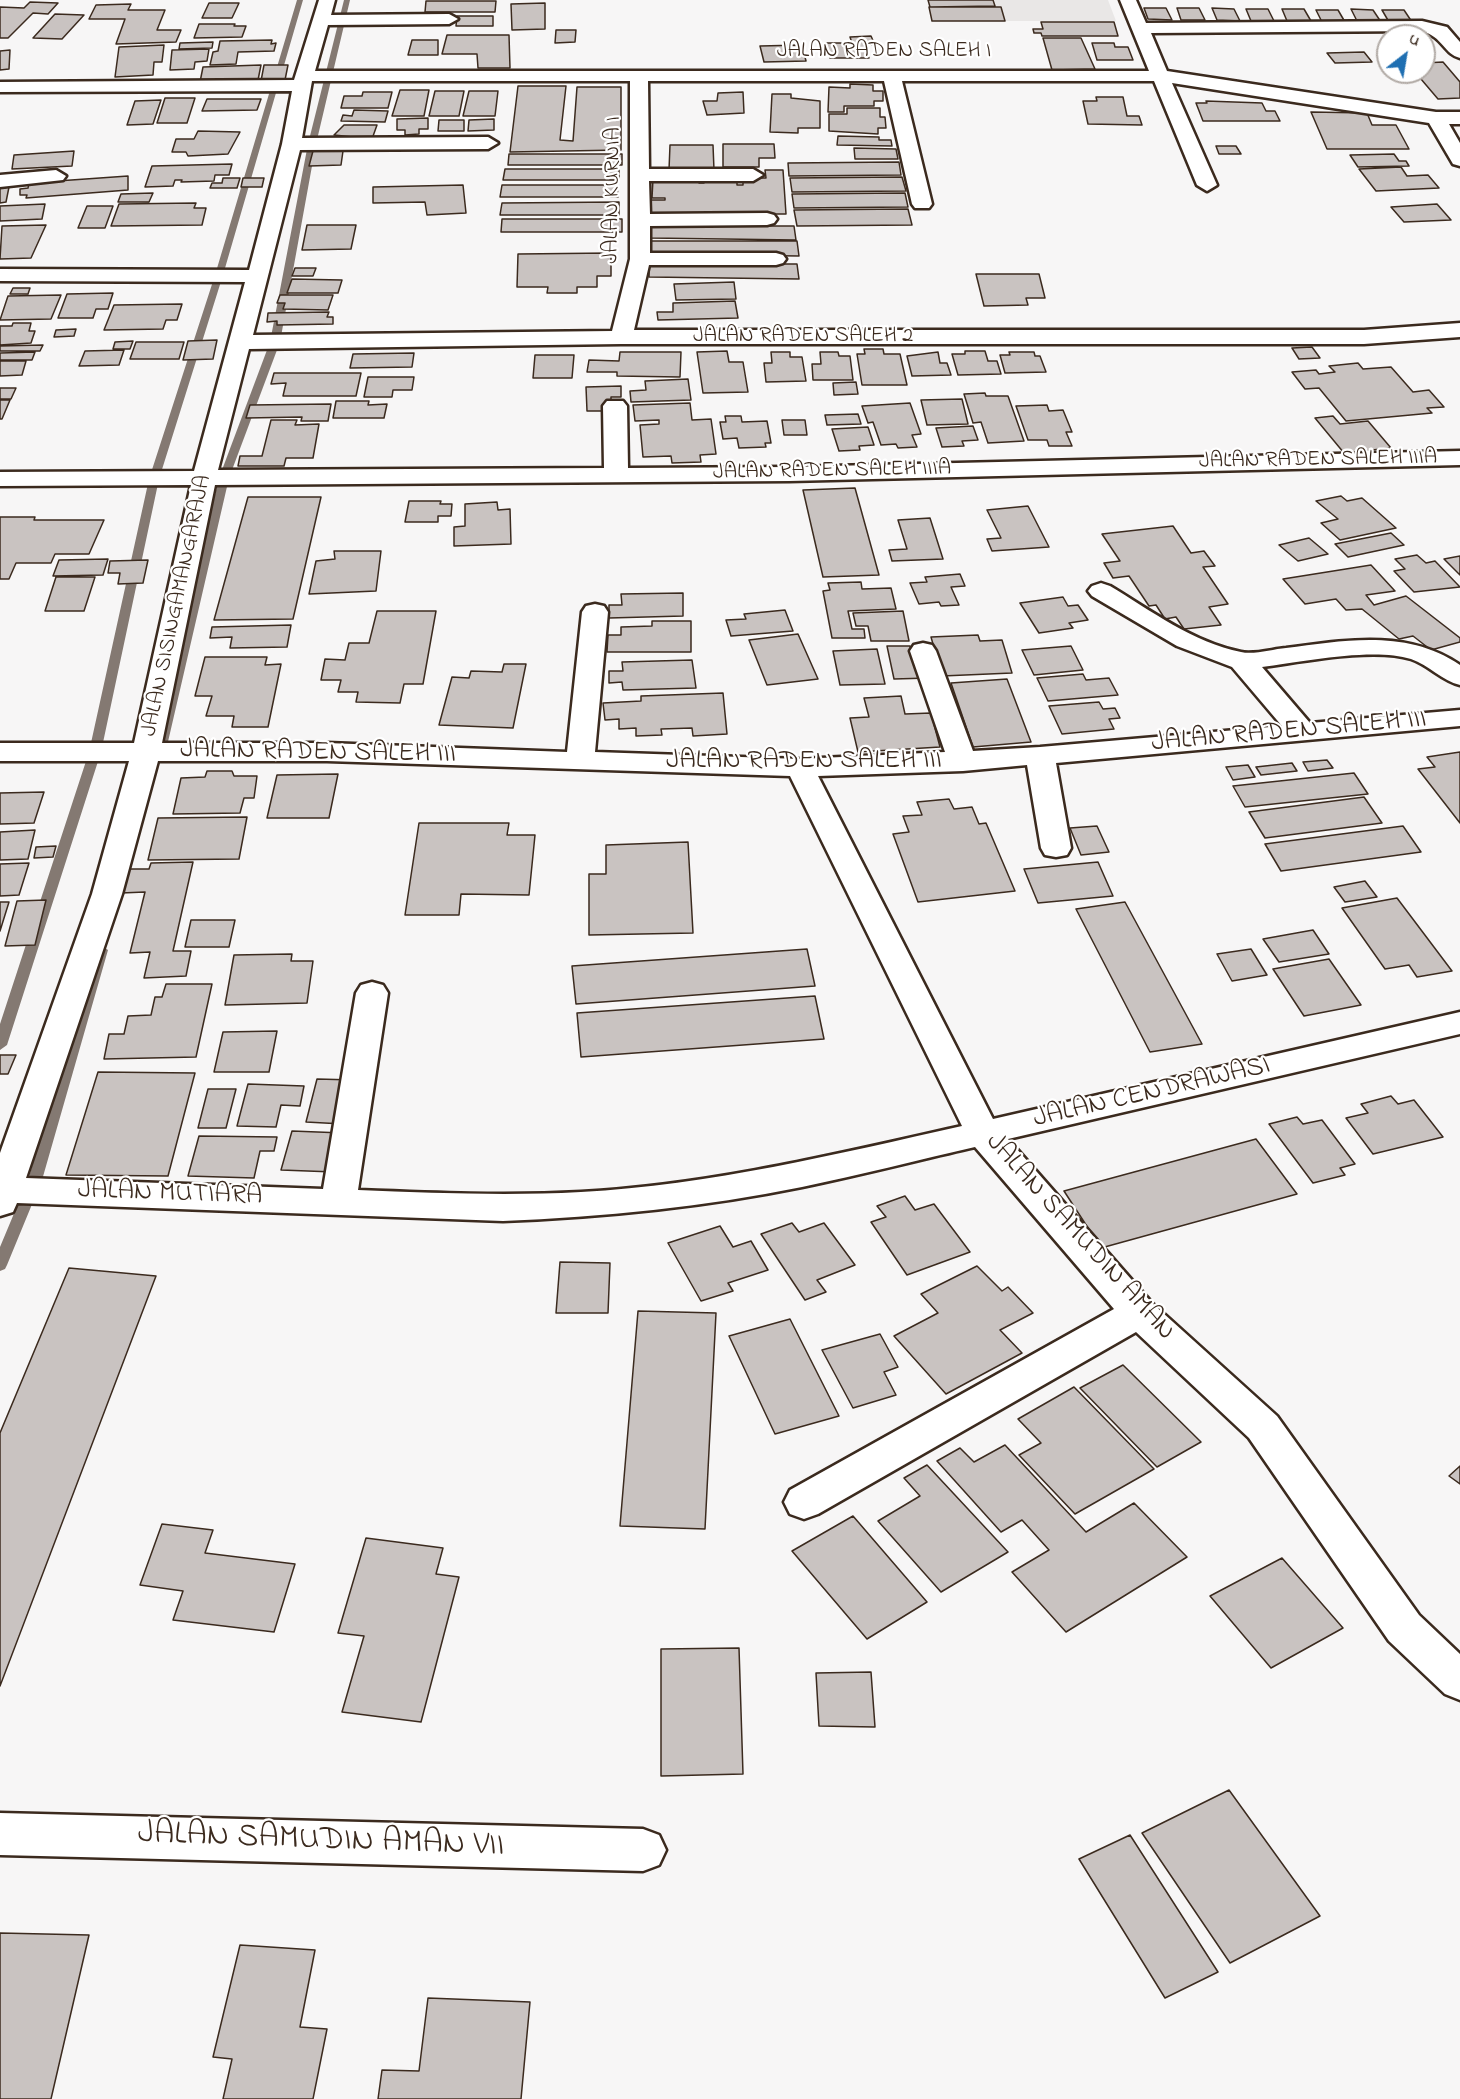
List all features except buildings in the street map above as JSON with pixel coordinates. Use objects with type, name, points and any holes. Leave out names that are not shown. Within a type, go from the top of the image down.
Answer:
[{"type":"street","points":[[1128,0],[1162,76],[1206,185]]},
{"type":"street","points":[[325,10],[449,20]]},
{"type":"street","name":"JALAN SISINGAMANGARAJA","points":[[2,1194],[107,894],[146,752],[204,479],[259,276],[292,144],[304,81],[325,10]]},
{"type":"street","points":[[1141,28],[1422,26],[1441,31],[1460,53]]},
{"type":"street","points":[[892,76],[922,204]]},
{"type":"street","name":"JALAN RADEN SALEH I","points":[[0,87],[639,77],[1162,76],[1436,118],[1460,118]]},
{"type":"street","name":"JALAN KURNIA I","points":[[621,338],[640,259],[639,77]]},
{"type":"street","points":[[1436,118],[1460,160]]},
{"type":"street","points":[[292,144],[488,143]]},
{"type":"street","points":[[639,176],[753,175]]},
{"type":"street","points":[[0,181],[56,176]]},
{"type":"street","points":[[638,220],[767,219]]},
{"type":"street","points":[[640,259],[776,259]]},
{"type":"street","points":[[0,275],[259,276]]},
{"type":"street","name":"JALAN RADEN SALEH 2","points":[[242,342],[621,338],[1364,337],[1460,330]]},
{"type":"street","points":[[615,406],[616,475]]},
{"type":"street","name":"JALAN RADEN SALEH IIIA","points":[[0,479],[789,474],[1460,458]]},
{"type":"street","points":[[1101,591],[1185,642],[1242,661],[1387,647],[1419,653],[1437,661],[1460,677]]},
{"type":"street","points":[[580,760],[595,612]]},
{"type":"street","points":[[923,651],[963,762]]},
{"type":"street","points":[[1242,661],[1302,730]]},
{"type":"street","name":"JALAN RADEN SALEH III","points":[[0,752],[327,752],[800,768],[963,762],[1302,730],[1460,718]]},
{"type":"street","points":[[1040,756],[1056,848]]},
{"type":"street","name":"JALAN SAMUDIN AMAN","points":[[800,768],[983,1133],[1139,1313],[1263,1427],[1404,1628],[1460,1681]]},
{"type":"street","points":[[339,1201],[372,993]]},
{"type":"street","name":"JALAN CENDRAWASI","points":[[667,1196],[801,1175],[1460,1023]]},
{"type":"street","name":"JALAN MUTIARA","points":[[2,1194],[339,1201],[503,1208],[583,1205],[667,1196]]},
{"type":"street","points":[[804,1502],[1139,1313]]},
{"type":"street","name":"JALAN SAMUDIN AMAN VII","points":[[0,1834],[643,1851]]},
{"type":"shaded area","points":[[928,0],[1108,0],[1116,21],[932,21]]},
{"type":"waterway","points":[[0,1045],[95,752],[154,479],[219,275],[300,0]]},
{"type":"waterway","points":[[158,759],[224,478],[275,342],[312,144],[347,0]]},
{"type":"waterway","points":[[0,1265],[35,1180],[102,950]]}]
